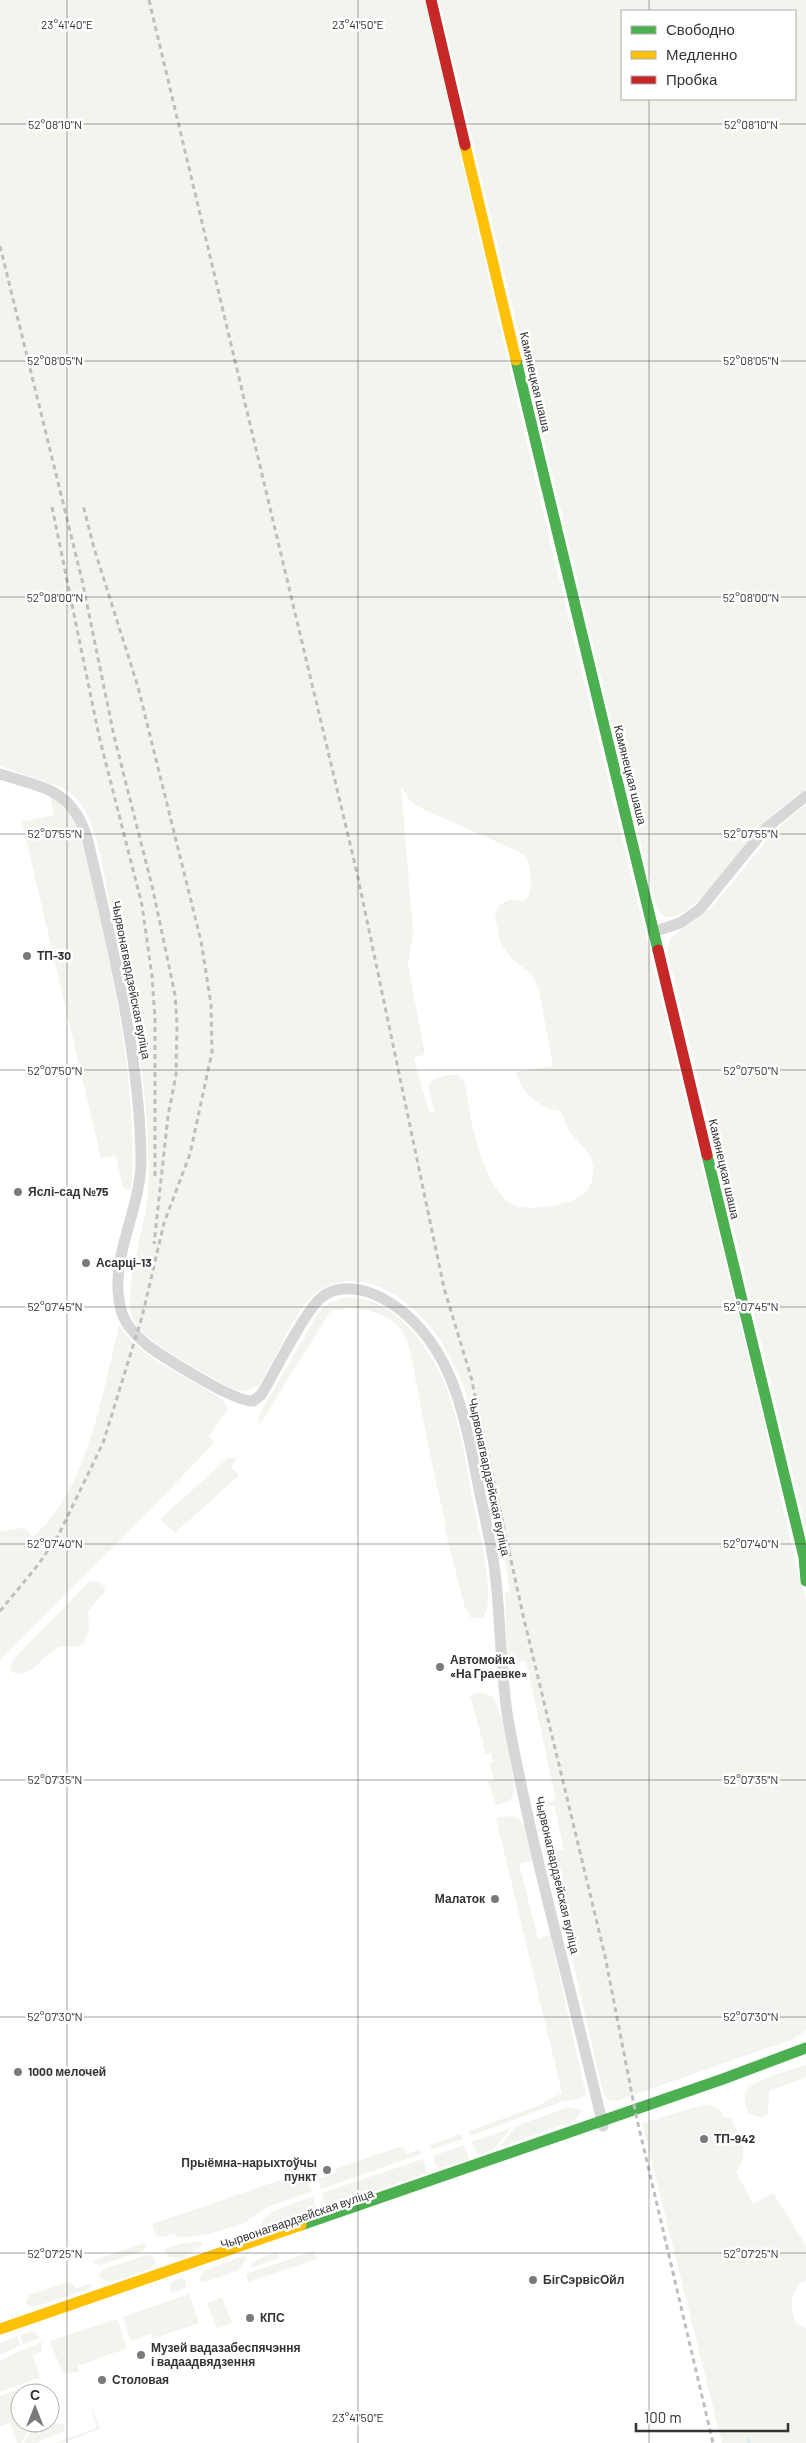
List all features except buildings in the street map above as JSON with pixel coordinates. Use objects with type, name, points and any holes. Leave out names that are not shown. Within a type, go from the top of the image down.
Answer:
[{"type":"main road","name":"Камянецкая шаша","points":[[431,0],[653,932],[805,1558],[806,1581]]},
{"type":"main road","name":"Чырвонагвардзейская вуліца","points":[[0,2338],[40,2322],[602,2123],[806,2048]]},
{"type":"main road","name":"Чырвонагвардзейская вуліца","points":[[0,2329],[602,2123],[806,2059]]},
{"type":"street","name":"Чырвонагвардзейская вуліца","points":[[0,774],[52,791],[64,798],[77,812],[88,841],[130,1028],[135,1062],[140,1176],[119,1266],[117,1287],[122,1314],[131,1330],[159,1353],[233,1397],[253,1401],[262,1396],[316,1302],[332,1291],[354,1289],[378,1296],[406,1315],[430,1340],[452,1378],[467,1428],[494,1570],[502,1682],[509,1721],[538,1859],[602,2123]]},
{"type":"street","points":[[653,932],[680,923],[700,909],[765,829],[780,815],[806,796]]},
{"type":"shaded area","points":[[0,0],[425,0],[542,508],[761,1409],[797,1570],[806,1599],[806,2030],[793,2039],[619,2100],[610,2101],[603,2093],[548,1853],[564,1850],[554,1805],[539,1808],[537,1804],[556,1800],[526,1661],[507,1664],[505,1592],[510,1591],[503,1551],[499,1551],[475,1422],[465,1390],[452,1360],[435,1333],[413,1309],[386,1290],[361,1282],[334,1284],[317,1292],[293,1323],[259,1385],[244,1392],[231,1388],[162,1348],[139,1328],[133,1319],[130,1307],[130,1293],[147,1206],[147,1122],[139,1052],[100,854],[87,814],[79,801],[63,788],[0,766]],"holes":[[[401,786],[411,802],[519,851],[528,862],[531,873],[531,886],[528,897],[525,901],[509,900],[499,905],[495,917],[501,943],[510,957],[532,975],[539,990],[553,1066],[516,1072],[519,1080],[532,1099],[545,1107],[561,1111],[570,1132],[587,1151],[592,1160],[593,1173],[590,1186],[580,1197],[571,1201],[535,1208],[514,1205],[507,1201],[497,1189],[482,1161],[473,1129],[464,1081],[458,1075],[441,1076],[431,1083],[428,1087],[435,1112],[429,1113],[414,1058],[425,1054],[408,965],[413,932]]]},
{"type":"shaded area","points":[[439,0],[806,0],[806,789],[759,827],[712,886],[687,910],[674,916],[663,916],[656,905]]},
{"type":"shaded area","points":[[50,797],[57,800],[67,809],[82,840],[105,940],[124,1042],[128,1076],[131,1110],[131,1190],[123,1188],[116,1156],[101,1158],[22,822],[54,815]]},
{"type":"shaded area","points":[[806,805],[806,1530],[667,950],[671,937],[711,908],[777,828]]},
{"type":"shaded area","points":[[344,1298],[368,1300],[396,1315],[420,1341],[434,1362],[445,1385],[454,1409],[466,1460],[486,1567],[488,1598],[486,1610],[482,1618],[471,1618],[465,1608],[444,1525],[446,1523],[413,1365],[405,1336],[396,1324],[379,1314],[358,1309],[348,1308],[330,1312],[258,1427],[260,1413],[318,1313],[329,1303]]},
{"type":"shaded area","points":[[119,1325],[140,1348],[166,1367],[223,1400],[228,1409],[209,1436],[214,1443],[0,1660],[0,1532],[20,1528],[27,1530],[32,1537],[51,1519],[66,1495],[79,1469],[90,1439],[107,1379]]},
{"type":"shaded area","points":[[228,1458],[237,1458],[231,1467],[239,1475],[175,1533],[160,1519]]},
{"type":"shaded area","points":[[90,1581],[95,1581],[104,1586],[105,1591],[88,1611],[89,1631],[83,1644],[56,1649],[27,1672],[21,1674],[10,1670],[12,1661]]},
{"type":"shaded area","points":[[483,1692],[494,1698],[505,1727],[515,1790],[510,1801],[496,1805],[488,1781],[494,1780],[490,1763],[493,1762],[491,1753],[486,1754],[470,1695]]},
{"type":"shaded area","points":[[512,1816],[521,1822],[527,1834],[533,1860],[519,1864],[538,1939],[550,1935],[586,2094],[581,2098],[561,2102],[471,2136],[469,2131],[538,2106],[562,2093],[496,1818]]},
{"type":"shaded area","points":[[806,2065],[806,2077],[769,2091],[768,2113],[761,2117],[749,2114],[744,2099],[748,2089],[782,2072]]},
{"type":"shaded area","points":[[707,2104],[720,2109],[723,2117],[731,2118],[738,2133],[744,2151],[741,2164],[736,2172],[753,2204],[773,2193],[806,2245],[806,2280],[794,2294],[792,2312],[797,2324],[806,2329],[806,2443],[722,2443],[642,2123]]},
{"type":"shaded area","points":[[569,2107],[583,2110],[574,2121],[500,2147],[516,2126]]},
{"type":"shaded area","points":[[511,2128],[493,2150],[477,2155],[472,2142]]},
{"type":"shaded area","points":[[460,2134],[463,2139],[431,2150],[430,2145]]},
{"type":"shaded area","points":[[464,2145],[469,2159],[437,2169],[433,2156]]},
{"type":"shaded area","points":[[403,2146],[407,2154],[420,2149],[421,2154],[321,2189],[318,2179],[333,2174],[338,2168]]},
{"type":"shaded area","points":[[423,2159],[428,2173],[326,2207],[322,2193]]},
{"type":"shaded area","points":[[304,2172],[312,2191],[267,2207],[243,2224],[209,2234],[178,2238],[174,2233],[164,2237],[156,2236],[152,2224]]},
{"type":"shaded area","points":[[313,2197],[316,2211],[265,2230],[260,2229],[262,2222],[273,2212],[290,2204]]},
{"type":"shaded area","points":[[188,2242],[201,2242],[203,2245],[182,2258],[169,2257],[163,2249]]},
{"type":"shaded area","points":[[145,2243],[146,2248],[143,2251],[100,2265],[92,2261]]},
{"type":"shaded area","points":[[314,2251],[317,2259],[248,2282],[246,2274]]},
{"type":"shaded area","points":[[277,2252],[279,2258],[251,2268],[252,2262]]},
{"type":"shaded area","points":[[151,2255],[155,2259],[155,2264],[150,2268],[117,2280],[111,2281],[100,2278],[99,2274],[103,2269]]},
{"type":"shaded area","points":[[243,2256],[246,2257],[246,2260],[237,2271],[205,2282],[201,2281],[200,2277],[203,2271]]},
{"type":"shaded area","points":[[181,2278],[186,2281],[186,2288],[171,2293],[170,2283]]},
{"type":"shaded area","points":[[69,2282],[76,2288],[92,2283],[92,2285],[89,2289],[37,2306],[30,2306],[26,2303],[29,2295]]},
{"type":"shaded area","points":[[189,2294],[199,2323],[153,2339],[151,2334],[131,2341],[123,2317]]},
{"type":"shaded area","points":[[222,2298],[232,2323],[217,2329],[207,2303]]},
{"type":"shaded area","points":[[117,2319],[127,2348],[78,2366],[79,2372],[63,2374],[50,2341]]},
{"type":"shaded area","points":[[34,2331],[40,2338],[23,2344],[20,2335]]},
{"type":"shaded area","points":[[17,2336],[20,2345],[0,2355],[0,2343]]},
{"type":"shaded area","points":[[42,2342],[41,2351],[33,2356],[40,2378],[26,2383],[10,2383],[10,2388],[0,2392],[0,2361]]},
{"type":"shaded area","points":[[10,2393],[10,2423],[0,2426],[0,2396]]},
{"type":"shaded area","points":[[89,2400],[100,2429],[61,2443],[55,2443],[97,2428]]},
{"type":"shaded area","points":[[60,2424],[65,2424],[63,2432],[36,2443],[24,2443],[30,2433],[60,2433]]},
{"type":"shaded area","points":[[14,2433],[27,2433],[21,2443],[17,2443]]},
{"type":"railway","points":[[149,0],[357,873],[444,1288],[471,1377],[523,1615],[605,1956],[636,2115],[713,2443]]},
{"type":"railway","points":[[0,246],[82,580],[114,736],[153,890],[175,995],[177,1024],[176,1075],[168,1116],[154,1244]]},
{"type":"railway","points":[[0,1611],[38,1565],[59,1534],[103,1443],[142,1317],[164,1223],[190,1154],[212,1052],[211,1004],[201,941],[138,687],[94,548],[83,505]]},
{"type":"railway","points":[[52,507],[99,736],[142,905],[152,976],[155,1018],[155,1179]]},
{"type":"traffic: fast","points":[[516,360],[658,950]]},
{"type":"traffic: fast","points":[[707,1155],[804,1557],[806,1581]]},
{"type":"traffic: fast","points":[[301,2225],[723,2079],[806,2048]]},
{"type":"traffic: slow","points":[[465,145],[516,360]]},
{"type":"traffic: slow","points":[[0,2329],[301,2225]]},
{"type":"traffic: jam","points":[[431,0],[465,145]]},
{"type":"traffic: jam","points":[[658,950],[707,1155]]},
{"type":"place","name":"ТП-30","points":[[27,956]]},
{"type":"place","name":"Яслі-сад №75","points":[[18,1192]]},
{"type":"place","name":"Асарці-13","points":[[86,1263]]},
{"type":"place","name":"Автомойка «На Граевке»","points":[[440,1667]]},
{"type":"place","name":"Малаток","points":[[495,1899]]},
{"type":"place","name":"1000 мелочей","points":[[18,2072]]},
{"type":"place","name":"ТП-942","points":[[704,2139]]},
{"type":"place","name":"Прыёмна-нарыхтоўчы пункт","points":[[327,2170]]},
{"type":"place","name":"БігСэрвісОйл","points":[[533,2280]]},
{"type":"place","name":"КПС","points":[[250,2318]]},
{"type":"place","name":"Музей вадазабеспячэння і вадаадвядзення","points":[[141,2355]]},
{"type":"place","name":"Столовая","points":[[102,2380]]}]
